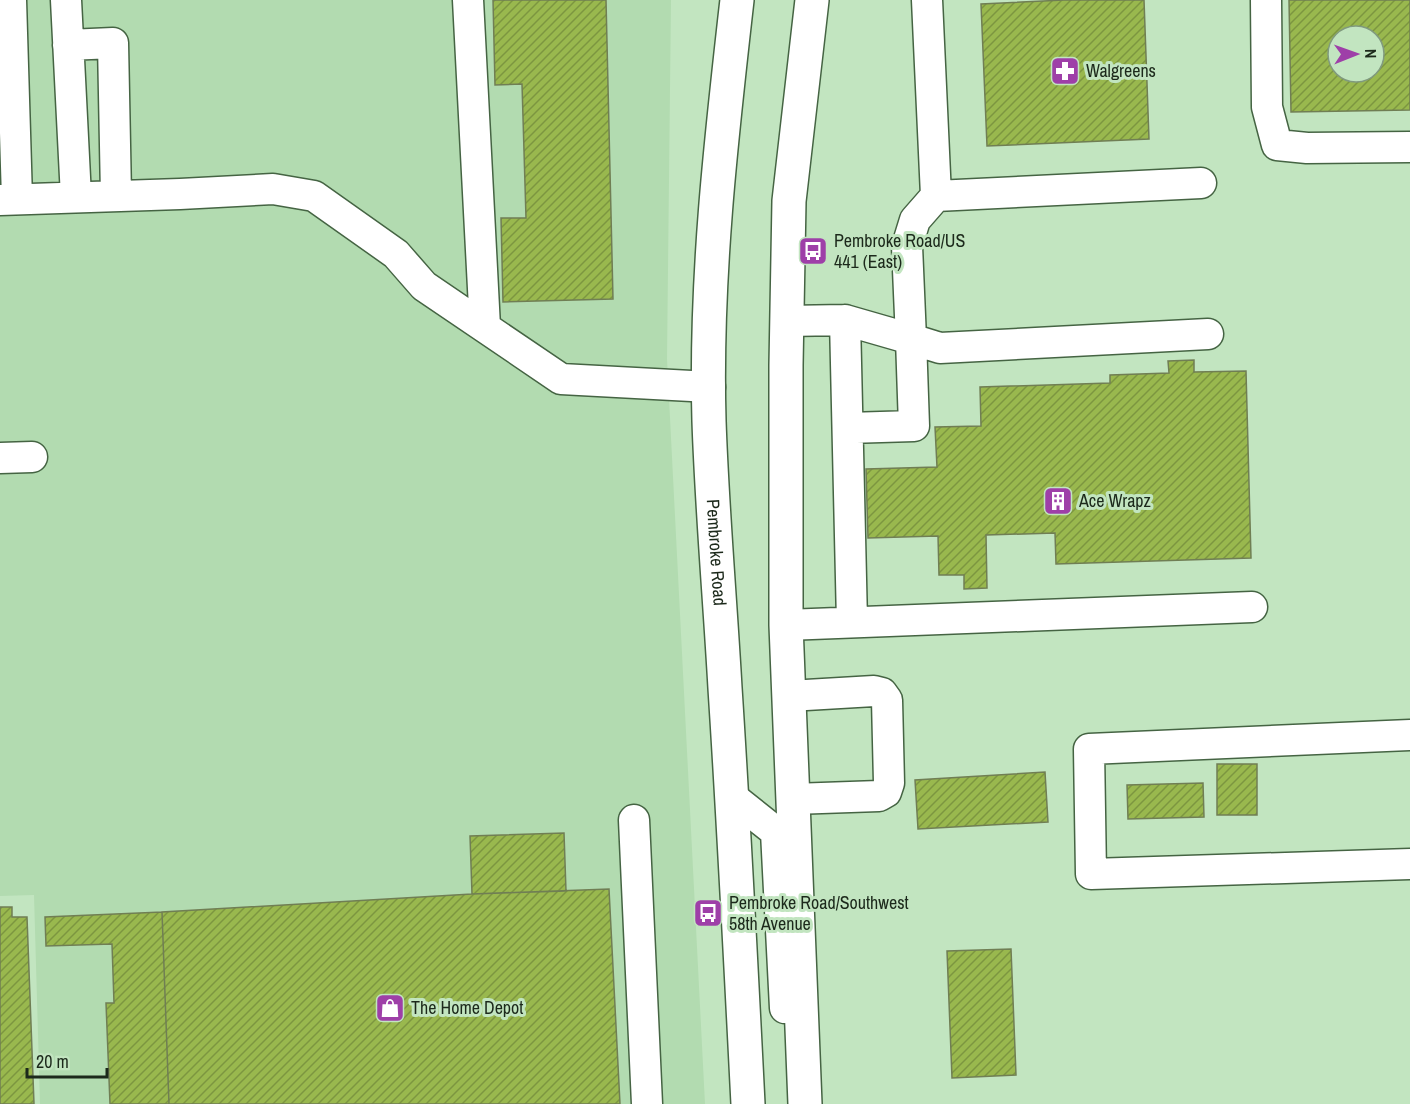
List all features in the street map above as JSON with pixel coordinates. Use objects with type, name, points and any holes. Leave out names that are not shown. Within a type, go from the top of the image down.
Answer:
[{"type":"main road","name":"Pembroke Road","points":[[737,0],[715,204],[710,285],[709,420],[748,1104]]},
{"type":"main road","points":[[806,1104],[786,625],[786,321],[789,201],[812,0]]},
{"type":"lane","points":[[11,0],[9,200],[273,189],[314,196],[396,254],[424,286],[561,379],[710,387]]},
{"type":"lane","points":[[66,0],[76,197]]},
{"type":"lane","points":[[468,0],[484,327]]},
{"type":"lane","points":[[848,428],[914,426],[907,246],[915,220],[936,196],[927,0]]},
{"type":"lane","points":[[1266,0],[1267,107],[1277,145],[1307,148],[1410,147]]},
{"type":"lane","points":[[68,45],[113,43],[116,196]]},
{"type":"lane","points":[[936,196],[1201,183]]},
{"type":"lane","points":[[786,321],[845,320],[940,348],[1208,334]]},
{"type":"lane","points":[[845,320],[852,622]]},
{"type":"lane","points":[[0,458],[32,457]]},
{"type":"lane","points":[[786,625],[1252,607]]},
{"type":"lane","points":[[789,696],[874,691],[882,693],[887,700],[889,783],[886,792],[879,796],[793,799]]},
{"type":"lane","points":[[1410,735],[1089,749],[1091,874],[1410,864]]},
{"type":"lane","points":[[732,797],[776,832],[790,1104]]},
{"type":"lane","points":[[634,820],[647,1104]]},
{"type":"shaded area","points":[[0,0],[671,0],[667,359],[705,1104],[40,1104],[34,895],[0,896]]},
{"type":"building","points":[[493,0],[606,0],[613,299],[503,302],[501,218],[526,218],[522,84],[495,85]]},
{"type":"building","name":"Walgreens","points":[[1064,0],[1144,0],[1149,139],[987,146],[981,4]]},
{"type":"building","points":[[1289,0],[1410,0],[1410,110],[1291,112]]},
{"type":"building","name":"Ace Wrapz","points":[[1194,360],[1194,372],[1246,371],[1251,558],[1056,564],[1055,533],[986,535],[987,588],[964,589],[964,575],[939,575],[938,536],[868,538],[866,469],[937,467],[935,427],[981,426],[980,387],[1110,383],[1110,375],[1169,373],[1168,361]]},
{"type":"building","points":[[1217,764],[1257,764],[1257,815],[1217,815]]},
{"type":"building","points":[[1045,772],[1048,822],[918,829],[915,780]]},
{"type":"building","points":[[1203,783],[1204,817],[1128,819],[1127,785]]},
{"type":"building","points":[[564,833],[566,891],[472,894],[470,836]]},
{"type":"building","name":"The Home Depot","points":[[609,889],[620,1104],[169,1104],[162,912],[472,894]]},
{"type":"building","points":[[0,907],[12,907],[12,917],[27,917],[34,1104],[0,1104]]},
{"type":"building","points":[[162,912],[169,1104],[110,1104],[106,1003],[114,1003],[112,944],[46,946],[45,917]]},
{"type":"building","points":[[1011,949],[1016,1075],[952,1078],[947,951]]},
{"type":"place","name":"Walgreens","points":[[1065,71]]},
{"type":"place","name":"Pembroke Road/US 441 (East)","points":[[813,251]]},
{"type":"place","name":"Ace Wrapz","points":[[1058,501]]},
{"type":"place","name":"Pembroke Road/Southwest 58th Avenue","points":[[708,913]]},
{"type":"place","name":"The Home Depot","points":[[390,1008]]}]
